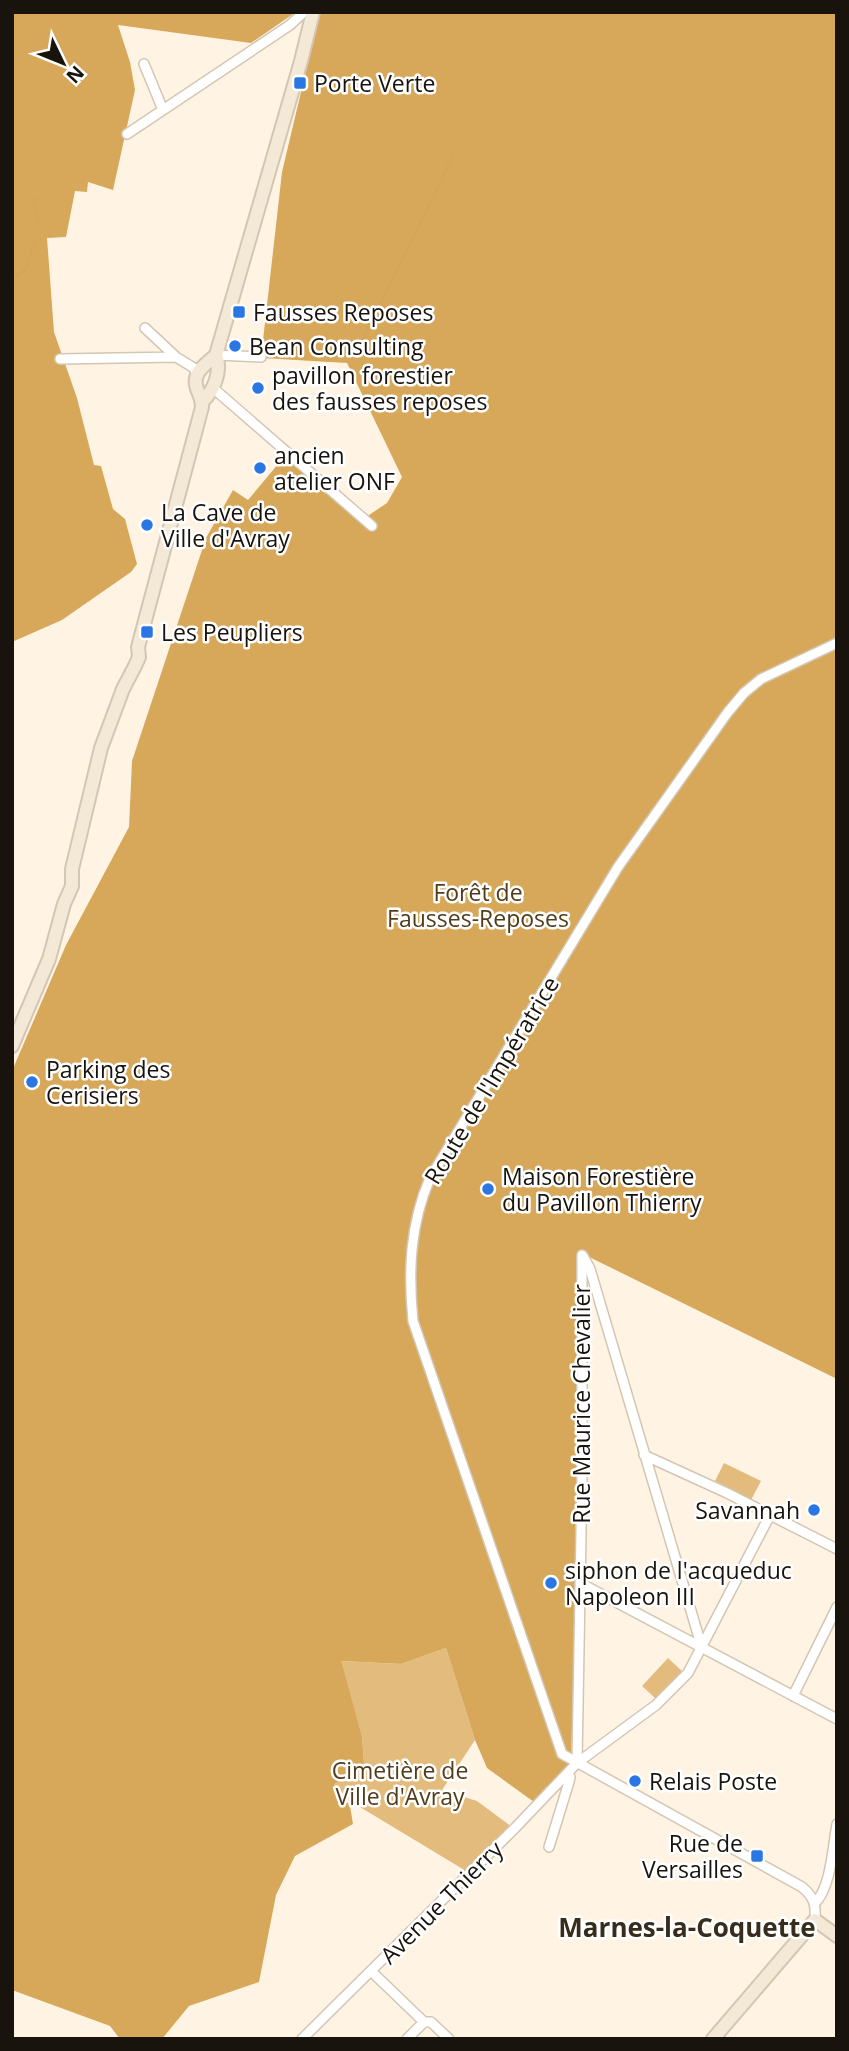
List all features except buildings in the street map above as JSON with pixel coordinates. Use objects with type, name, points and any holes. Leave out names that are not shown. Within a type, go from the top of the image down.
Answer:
[{"type":"main road","points":[[290,97],[304,12]]},
{"type":"main road","points":[[202,402],[195,385],[199,368],[212,358],[301,61],[313,12]]},
{"type":"main road","points":[[12,1046],[49,959],[64,904],[63,884],[72,869],[101,748],[123,689],[131,654],[138,647],[202,402],[213,388],[219,365],[212,358]]},
{"type":"main road","points":[[713,2039],[816,1920],[837,1936]]},
{"type":"street","points":[[127,134],[290,25],[304,12]]},
{"type":"street","points":[[144,64],[163,110]]},
{"type":"street","points":[[145,328],[194,368],[197,376]]},
{"type":"street","points":[[60,359],[261,357]]},
{"type":"street","points":[[213,388],[372,526]]},
{"type":"street","name":"Route de l'Impératrice","points":[[577,1763],[562,1754],[413,1321],[409,1285],[410,1254],[421,1201],[430,1178],[615,872],[728,712],[744,693],[761,679],[837,643]]},
{"type":"street","name":"Rue Maurice Chevalier","points":[[577,1763],[582,1255],[590,1269],[644,1455]]},
{"type":"street","points":[[644,1455],[837,1549]]},
{"type":"street","points":[[644,1455],[702,1647]]},
{"type":"street","name":"Avenue Thierry","points":[[302,2039],[517,1827],[577,1763],[656,1705],[688,1673],[770,1515]]},
{"type":"street","points":[[580,1583],[837,1719]]},
{"type":"street","points":[[793,1696],[837,1607]]},
{"type":"street","points":[[577,1763],[808,1891],[815,1903],[816,1920]]},
{"type":"street","points":[[549,1847],[569,1782],[570,1777],[567,1774]]},
{"type":"street","points":[[815,1903],[822,1897],[837,1824]]},
{"type":"street","points":[[371,1971],[424,2022],[431,2022],[449,2039]]},
{"type":"street","points":[[407,2039],[424,2022]]},
{"type":"green space","points":[[12,12],[296,12],[251,43],[118,25],[130,62],[135,90],[113,190],[88,182],[87,192],[75,191],[66,237],[47,238],[54,332],[77,398],[94,465],[101,466],[113,509],[125,519],[137,564],[131,572],[62,620],[12,642]]},
{"type":"green space","name":"Forêt de Fausses-Reposes","points":[[320,12],[837,12],[837,1379],[579,1252],[571,1763],[534,1802],[487,1768],[475,1740],[446,1648],[401,1664],[341,1661],[362,1736],[364,1763],[334,1784],[350,1806],[353,1824],[295,1856],[276,1895],[259,1982],[189,2006],[162,2039],[120,2039],[110,2026],[12,1990],[12,1071],[66,945],[129,827],[132,761],[206,538],[233,490],[248,500],[284,457],[360,521],[387,503],[402,477],[347,363],[261,358],[282,172]]},
{"type":"green space","points":[[724,1463],[761,1481],[751,1500],[715,1481]]},
{"type":"green space","name":"Cimetière de Ville d'Avray","points":[[446,1648],[475,1740],[442,1790],[477,1801],[512,1827],[466,1871],[350,1801],[333,1783],[364,1763],[362,1736],[340,1661],[401,1664]]},
{"type":"green space","points":[[668,1658],[682,1671],[656,1699],[642,1686]]},
{"type":"waterway","points":[[355,355],[454,154]]},
{"type":"waterway","points":[[35,198],[33,201],[40,224]]},
{"type":"waterway","points":[[12,285],[16,276],[26,269],[35,238]]},
{"type":"place","name":"Porte Verte","points":[[300,83]]},
{"type":"place","name":"Fausses Reposes","points":[[239,312]]},
{"type":"place","name":"Bean Consulting","points":[[235,346]]},
{"type":"place","name":"pavillon forestier des fausses reposes","points":[[258,388]]},
{"type":"place","name":"ancien atelier ONF","points":[[260,468]]},
{"type":"place","name":"La Cave de Ville d'Avray","points":[[147,525]]},
{"type":"place","name":"Les Peupliers","points":[[147,632]]},
{"type":"place","name":"Parking des Cerisiers","points":[[32,1082]]},
{"type":"place","name":"Maison Forestière du Pavillon Thierry","points":[[488,1189]]},
{"type":"place","name":"Savannah","points":[[814,1510]]},
{"type":"place","name":"siphon de l'acqueduc Napoleon III","points":[[551,1583]]},
{"type":"place","name":"Relais Poste","points":[[635,1781]]},
{"type":"place","name":"Rue de Versailles","points":[[757,1856]]},
{"type":"district","name":"Marnes-la-Coquette","points":[[687,1927]]}]
